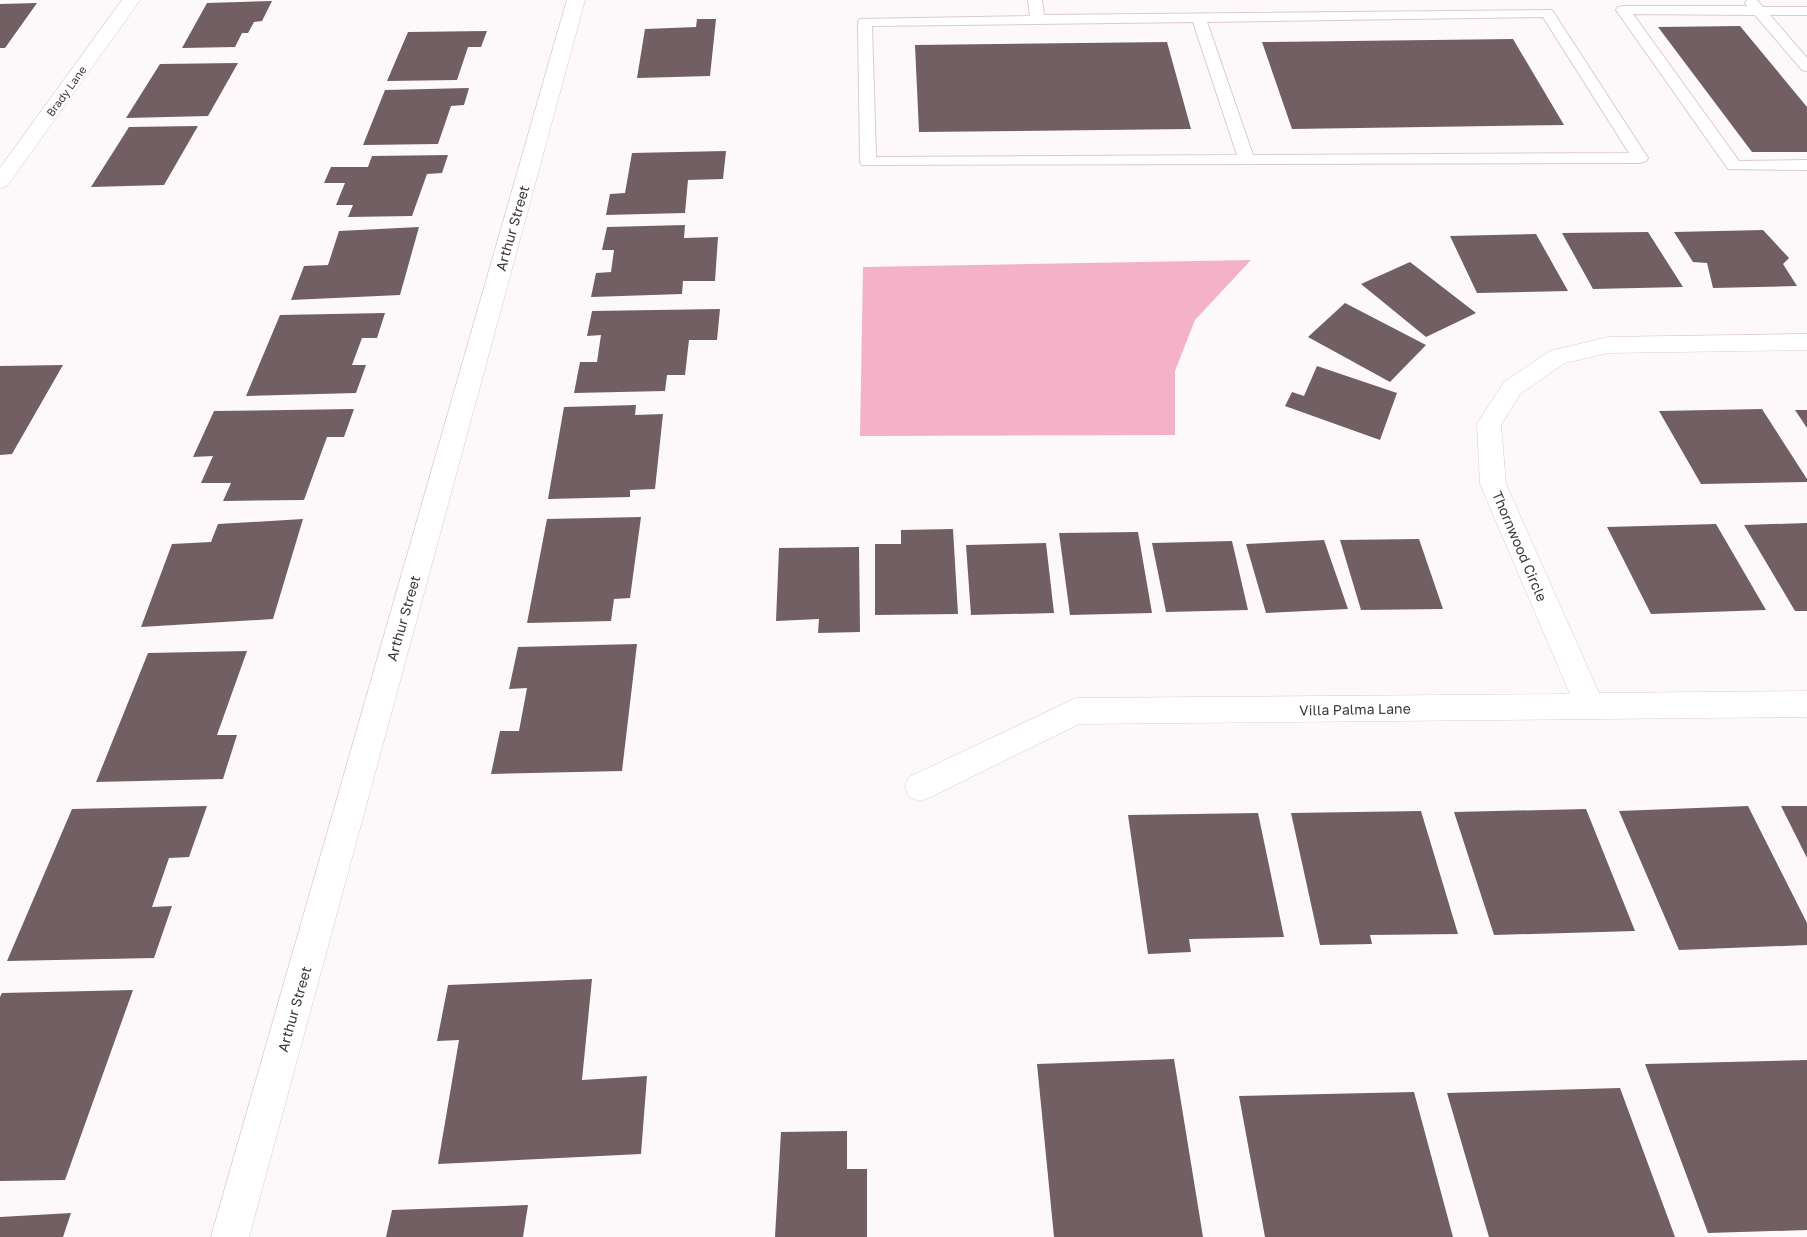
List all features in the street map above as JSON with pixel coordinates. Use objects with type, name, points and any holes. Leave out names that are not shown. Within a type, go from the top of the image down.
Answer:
[{"type":"street","name":"Brady Lane","points":[[0,182],[131,0]]},
{"type":"street","name":"Arthur Street","points":[[230,1237],[576,0]]},
{"type":"street","name":"Thornwood Circle","points":[[1590,706],[1494,484],[1489,424],[1512,388],[1558,357],[1608,345],[1807,342]]},
{"type":"street","name":"Villa Palma Lane","points":[[920,787],[1076,711],[1807,704]]},
{"type":"lane","points":[[1035,0],[1038,20]]},
{"type":"lane","points":[[1367,0],[1375,15]]},
{"type":"lane","points":[[1755,5],[1807,67]]},
{"type":"lane","points":[[1807,11],[1755,5],[1745,9],[1623,10],[1734,166],[1807,166]]},
{"type":"lane","points":[[1547,13],[1640,158],[868,162],[865,22],[1038,20],[1547,13]]},
{"type":"lane","points":[[1199,18],[1247,160]]},
{"type":"shaded area","points":[[1251,260],[1195,320],[1175,371],[1175,435],[860,436],[863,267]]},
{"type":"building","points":[[272,1],[262,21],[254,22],[248,33],[242,33],[235,47],[182,48],[207,3]]},
{"type":"building","points":[[37,3],[5,48],[0,48],[0,4]]},
{"type":"building","points":[[697,19],[716,19],[710,76],[637,78],[645,29],[696,27]]},
{"type":"building","points":[[1740,26],[1807,107],[1807,152],[1752,152],[1658,27]]},
{"type":"building","points":[[487,31],[481,47],[468,47],[457,80],[387,81],[408,32]]},
{"type":"building","points":[[1513,39],[1564,125],[1292,129],[1262,42]]},
{"type":"building","points":[[1167,42],[1191,129],[919,132],[915,45]]},
{"type":"building","points":[[238,63],[208,116],[126,118],[160,64]]},
{"type":"building","points":[[469,88],[464,105],[451,106],[438,144],[363,145],[385,90]]},
{"type":"building","points":[[198,126],[164,185],[91,187],[129,127]]},
{"type":"building","points":[[726,151],[723,179],[688,180],[685,213],[606,215],[610,194],[625,193],[632,153]]},
{"type":"building","points":[[448,155],[442,173],[427,174],[412,216],[348,217],[353,205],[336,205],[345,183],[324,183],[331,167],[368,167],[372,156]]},
{"type":"building","points":[[685,225],[684,238],[718,237],[715,281],[683,281],[682,294],[591,297],[596,273],[611,272],[614,250],[602,250],[607,227]]},
{"type":"building","points":[[419,227],[400,295],[291,300],[304,266],[328,265],[339,231]]},
{"type":"building","points":[[1763,230],[1789,258],[1783,264],[1797,286],[1713,288],[1707,263],[1693,262],[1674,232]]},
{"type":"building","points":[[1648,232],[1683,287],[1593,289],[1562,233]]},
{"type":"building","points":[[1536,234],[1568,291],[1477,293],[1450,236]]},
{"type":"building","points":[[1410,262],[1476,313],[1426,337],[1361,284]]},
{"type":"building","points":[[1345,303],[1426,345],[1390,382],[1308,337]]},
{"type":"building","points":[[720,309],[717,340],[689,340],[685,375],[667,375],[665,391],[574,393],[580,362],[597,362],[601,335],[587,336],[592,311]]},
{"type":"building","points":[[385,313],[377,338],[362,338],[352,365],[366,365],[356,393],[246,396],[280,315]]},
{"type":"building","points":[[63,365],[12,454],[0,455],[0,366]]},
{"type":"building","points":[[1317,366],[1397,393],[1380,440],[1285,406],[1292,392],[1304,396]]},
{"type":"building","points":[[636,405],[635,415],[663,414],[655,489],[630,490],[630,497],[548,499],[564,407]]},
{"type":"building","points":[[354,409],[344,437],[327,437],[304,500],[223,501],[231,483],[201,483],[213,456],[193,457],[214,411]]},
{"type":"building","points":[[1762,409],[1807,479],[1807,482],[1701,484],[1659,411]]},
{"type":"building","points":[[1795,410],[1807,410],[1807,428]]},
{"type":"building","points":[[641,517],[630,598],[614,599],[611,621],[527,623],[547,519]]},
{"type":"building","points":[[303,519],[273,619],[141,627],[172,544],[211,542],[218,524]]},
{"type":"building","points":[[1807,523],[1807,611],[1795,611],[1744,525]]},
{"type":"building","points":[[1716,524],[1766,610],[1651,614],[1607,527]]},
{"type":"building","points":[[953,529],[958,614],[875,615],[875,544],[901,544],[901,530]]},
{"type":"building","points":[[1138,532],[1152,613],[1070,615],[1059,533]]},
{"type":"building","points":[[1419,539],[1443,609],[1361,610],[1340,540]]},
{"type":"building","points":[[1324,540],[1348,609],[1266,613],[1246,544]]},
{"type":"building","points":[[1232,541],[1248,610],[1166,612],[1152,543]]},
{"type":"building","points":[[1046,543],[1054,613],[971,615],[966,545]]},
{"type":"building","points":[[859,547],[860,632],[818,633],[819,619],[776,621],[779,548]]},
{"type":"building","points":[[637,644],[622,771],[491,774],[500,731],[519,731],[527,688],[509,689],[518,647]]},
{"type":"building","points":[[247,651],[217,735],[237,735],[223,779],[96,782],[148,653]]},
{"type":"building","points":[[207,806],[189,857],[169,858],[152,907],[172,906],[154,958],[7,961],[72,809]]},
{"type":"building","points":[[1748,806],[1807,923],[1807,945],[1679,950],[1619,811]]},
{"type":"building","points":[[1781,806],[1807,806],[1807,858]]},
{"type":"building","points":[[1586,809],[1635,931],[1494,935],[1454,812]]},
{"type":"building","points":[[1421,811],[1458,934],[1370,935],[1372,944],[1320,945],[1291,813]]},
{"type":"building","points":[[1258,813],[1284,937],[1189,939],[1191,952],[1148,954],[1128,815]]},
{"type":"building","points":[[592,979],[582,1080],[647,1076],[641,1154],[438,1164],[459,1040],[437,1041],[448,985]]},
{"type":"building","points":[[133,990],[65,1180],[0,1181],[0,997],[2,993]]},
{"type":"building","points":[[1174,1059],[1203,1237],[1054,1237],[1037,1064]]},
{"type":"building","points":[[1807,1060],[1807,1230],[1708,1233],[1645,1064]]},
{"type":"building","points":[[1620,1088],[1675,1237],[1489,1237],[1447,1093]]},
{"type":"building","points":[[1414,1092],[1453,1237],[1265,1237],[1239,1096]]},
{"type":"building","points":[[847,1131],[847,1169],[867,1169],[867,1237],[775,1237],[781,1132]]},
{"type":"building","points":[[528,1205],[523,1237],[386,1237],[392,1210]]},
{"type":"building","points":[[71,1213],[63,1237],[0,1237],[0,1217]]}]
